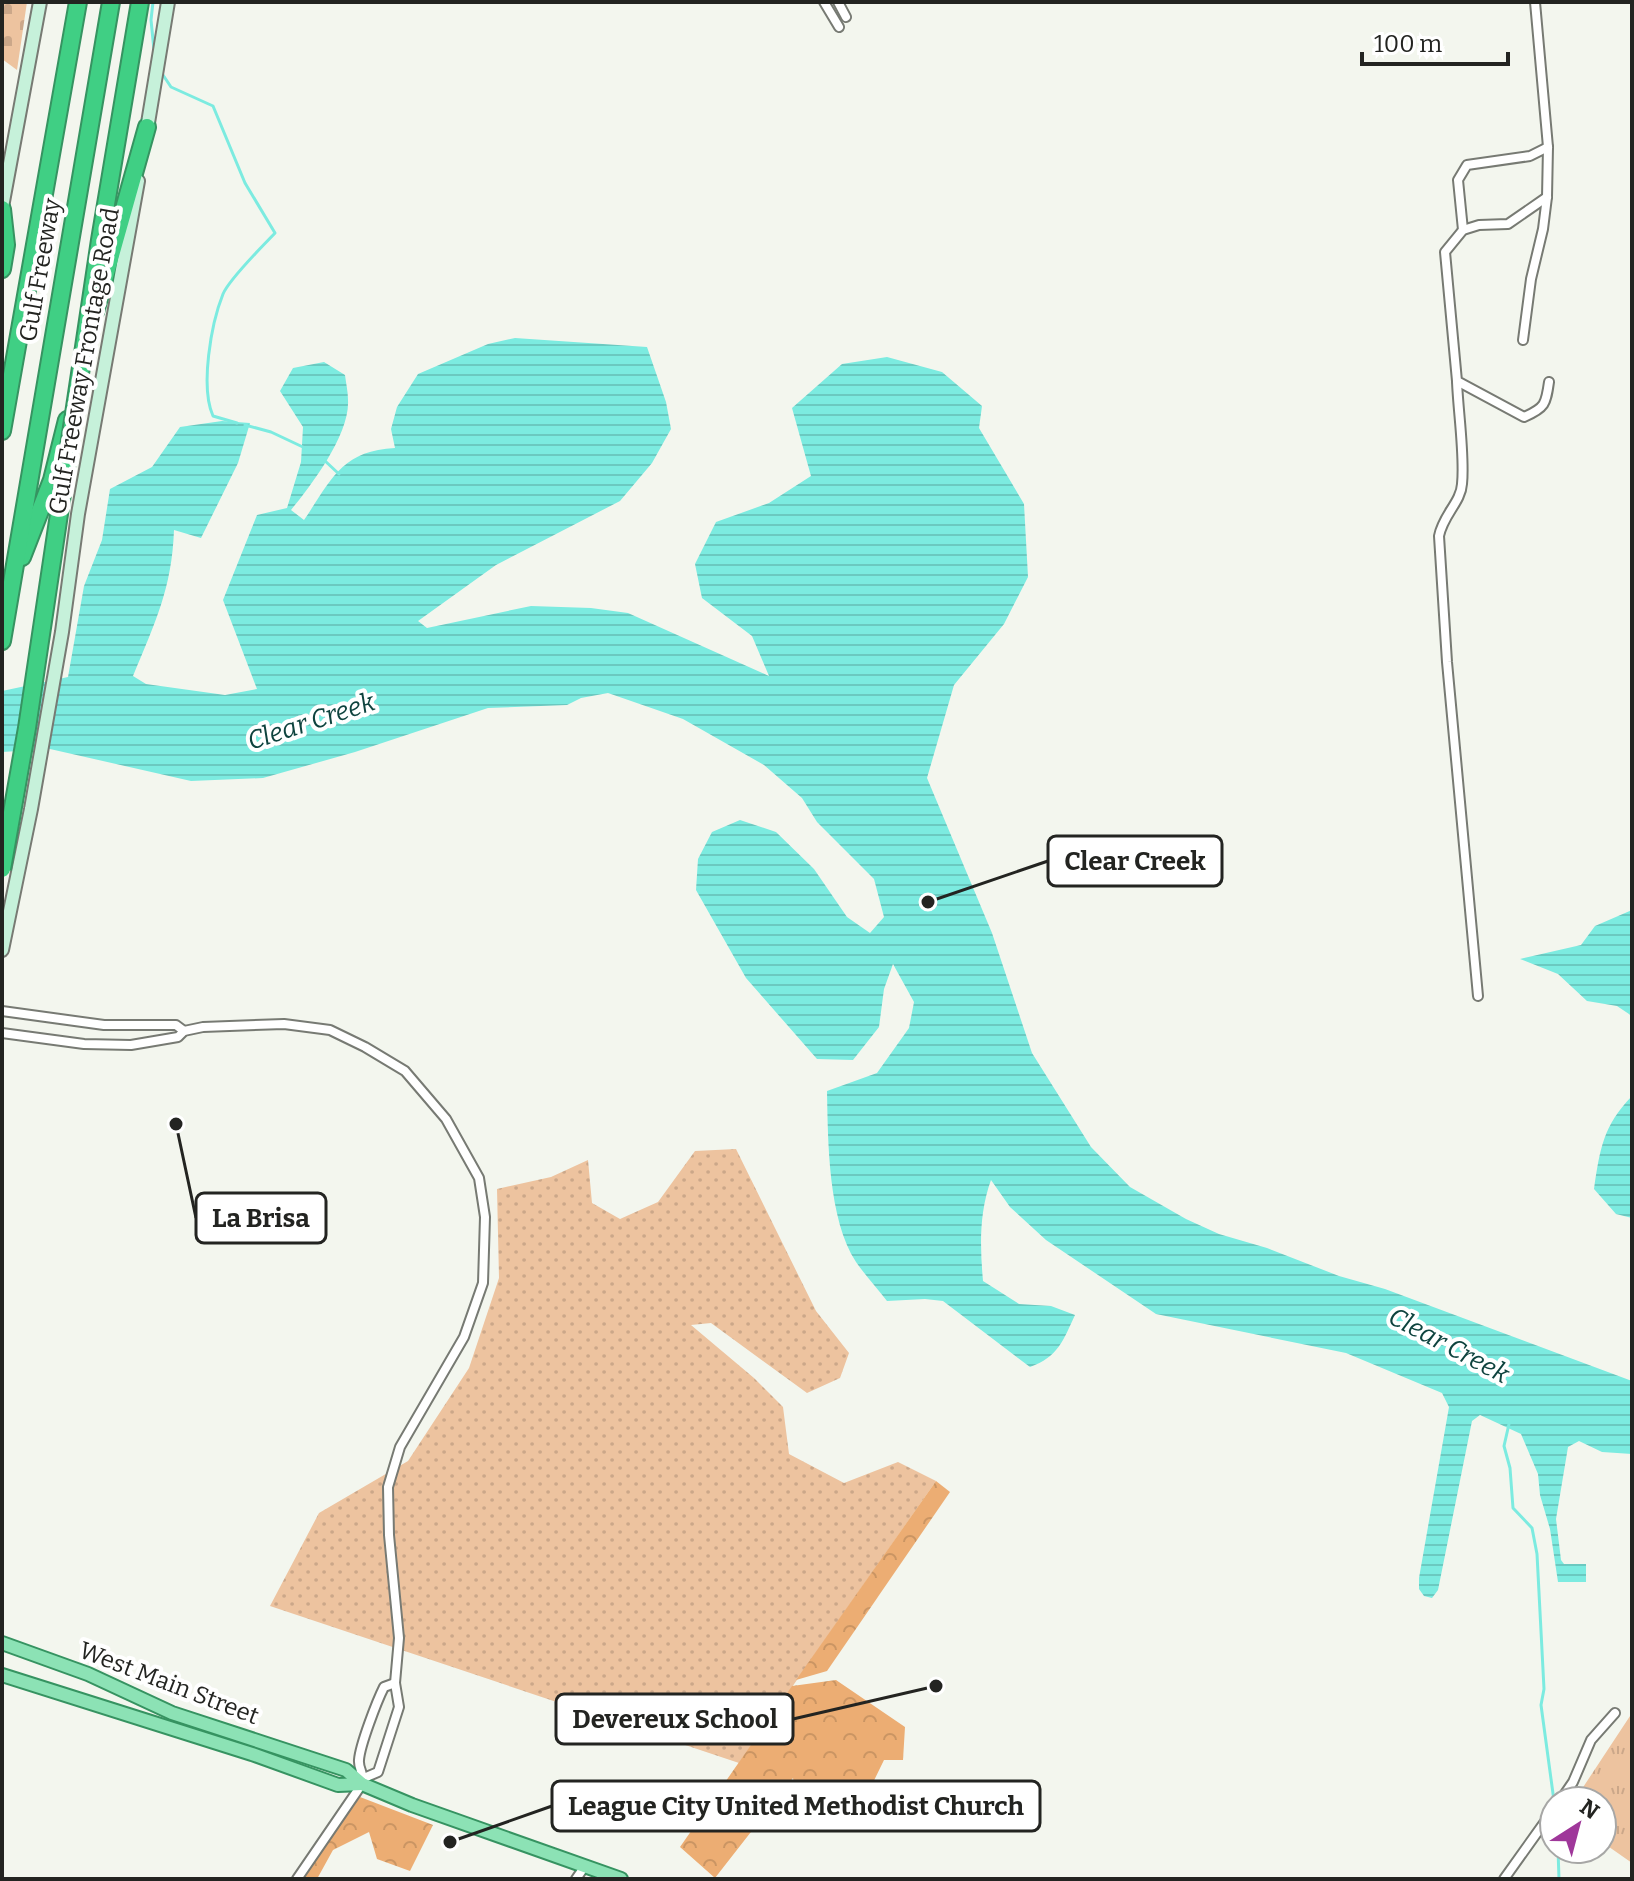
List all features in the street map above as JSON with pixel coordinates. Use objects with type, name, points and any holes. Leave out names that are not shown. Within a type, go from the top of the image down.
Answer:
[{"type":"highway","name":"Gulf Freeway","points":[[2,431],[78,2]]},
{"type":"highway","name":"Gulf Freeway","points":[[2,641],[111,2]]},
{"type":"highway","points":[[2,870],[30,713],[100,240],[140,2]]},
{"type":"highway","points":[[8,592],[52,480],[110,255],[147,127]]},
{"type":"highway","points":[[2,208],[6,245],[2,269]]},
{"type":"main road","points":[[2,208],[40,2]]},
{"type":"main road","name":"Gulf Freeway Frontage Road","points":[[2,950],[62,632],[78,514],[168,2]]},
{"type":"main road","name":"West Main Street","points":[[2,1643],[88,1674],[172,1713],[346,1770],[412,1805],[621,1879]]},
{"type":"main road","name":"West Main Street","points":[[2,1675],[252,1754],[338,1785],[363,1781]]},
{"type":"street","points":[[824,2],[839,27]]},
{"type":"street","points":[[838,2],[846,17]]},
{"type":"street","points":[[1523,340],[1547,197],[1548,147],[1535,2]]},
{"type":"street","points":[[1463,230],[1458,180],[1467,165],[1530,156],[1548,147]]},
{"type":"street","points":[[1478,996],[1447,662],[1439,536],[1442,520],[1456,503],[1463,486],[1445,252],[1463,230],[1479,225],[1508,224],[1547,197]]},
{"type":"street","points":[[1457,381],[1524,417],[1536,412],[1546,402],[1549,382]]},
{"type":"street","points":[[2,1011],[104,1025],[176,1025],[184,1031]]},
{"type":"street","points":[[2,1033],[84,1044],[131,1045],[178,1037],[184,1031],[203,1027],[284,1024],[330,1030],[405,1071],[446,1119],[479,1178],[485,1217],[483,1283],[464,1337],[400,1447],[388,1487],[389,1535],[399,1638],[395,1683],[399,1707],[396,1721],[378,1772],[363,1781],[297,1879]]},
{"type":"street","points":[[363,1781],[358,1762],[376,1703],[384,1687],[395,1683]]},
{"type":"street","points":[[1571,1785],[1591,1740],[1615,1713]]},
{"type":"street","points":[[1504,1879],[1538,1832]]},
{"type":"street","points":[[576,1879],[585,1866]]},
{"type":"green space","points":[[2,2],[27,2],[17,70],[2,59]]},
{"type":"green space","points":[[736,1149],[816,1311],[849,1353],[840,1378],[807,1393],[711,1323],[691,1325],[783,1407],[789,1454],[844,1483],[898,1462],[936,1481],[739,1763],[270,1606],[319,1513],[408,1461],[469,1368],[499,1278],[497,1189],[551,1177],[588,1160],[592,1203],[620,1219],[658,1202],[695,1151]]},
{"type":"green space","points":[[936,1481],[950,1492],[827,1671],[796,1680]]},
{"type":"green space","points":[[836,1680],[905,1727],[903,1760],[884,1760],[865,1799],[827,1827],[801,1814],[793,1778],[715,1878],[680,1847],[792,1686]]},
{"type":"green space","points":[[1632,1713],[1632,1863],[1618,1853],[1618,1785],[1585,1785]]},
{"type":"green space","points":[[360,1797],[433,1825],[410,1871],[377,1859],[369,1832],[333,1850],[317,1879],[302,1879]]},
{"type":"water","points":[[515,338],[647,347],[666,402],[671,429],[652,463],[620,501],[496,565],[418,621],[427,628],[531,606],[628,613],[769,676],[752,636],[702,598],[695,564],[716,522],[769,503],[811,476],[792,408],[842,364],[887,357],[942,372],[982,406],[979,428],[1024,504],[1028,577],[1004,624],[954,685],[927,778],[992,933],[1032,1053],[1091,1147],[1130,1187],[1186,1219],[1219,1234],[1385,1289],[1632,1381],[1632,1454],[1602,1452],[1579,1441],[1568,1447],[1556,1519],[1561,1560],[1564,1564],[1586,1564],[1586,1582],[1558,1582],[1538,1474],[1521,1434],[1480,1415],[1472,1421],[1438,1590],[1432,1598],[1424,1596],[1419,1589],[1419,1578],[1449,1407],[1442,1393],[1346,1353],[1156,1314],[1046,1240],[1010,1207],[991,1180],[981,1230],[983,1281],[1019,1304],[1051,1306],[1075,1315],[1053,1353],[1030,1367],[943,1301],[887,1301],[856,1262],[840,1224],[831,1179],[827,1091],[877,1073],[909,1028],[914,1002],[893,964],[884,989],[879,1027],[853,1060],[817,1059],[746,978],[696,890],[698,859],[712,832],[740,820],[776,832],[814,869],[847,917],[870,933],[884,917],[874,879],[817,822],[802,798],[764,765],[683,719],[608,693],[581,698],[567,705],[488,708],[355,752],[263,778],[191,781],[50,749],[2,752],[2,691],[68,677],[84,586],[102,540],[110,489],[152,467],[180,427],[222,421],[250,423],[238,463],[201,538],[174,530],[166,588],[133,676],[146,684],[225,695],[257,689],[223,600],[257,515],[287,508],[301,462],[303,427],[280,391],[293,368],[324,362],[345,375],[348,397],[347,413],[336,443],[319,473],[291,510],[304,520],[331,480],[350,461],[377,450],[395,448],[391,429],[397,407],[418,374],[488,344]]},
{"type":"water","points":[[1632,910],[1632,1016],[1617,1006],[1587,1001],[1558,974],[1520,959],[1581,945],[1595,926]]},
{"type":"water","points":[[1632,1096],[1632,1218],[1616,1214],[1594,1189],[1604,1139]]},
{"type":"waterway","points":[[153,2],[154,50]]},
{"type":"waterway","points":[[161,72],[171,87],[213,106],[245,183],[275,233],[227,287],[211,338],[207,373],[209,404],[213,416],[237,423]]},
{"type":"waterway","points":[[245,425],[271,432],[305,448]]},
{"type":"waterway","points":[[324,460],[339,474]]},
{"type":"waterway","points":[[1509,1424],[1504,1446],[1510,1468],[1513,1508],[1532,1528],[1537,1554],[1544,1689],[1541,1705],[1552,1785]]},
{"type":"waterway","points":[[1559,1865],[1559,1879]]},
{"type":"place","name":"Clear Creek","points":[[928,902]]},
{"type":"place","name":"La Brisa","points":[[176,1124]]},
{"type":"place","name":"Devereux School","points":[[936,1686]]},
{"type":"place","name":"League City United Methodist Church","points":[[450,1842]]}]
